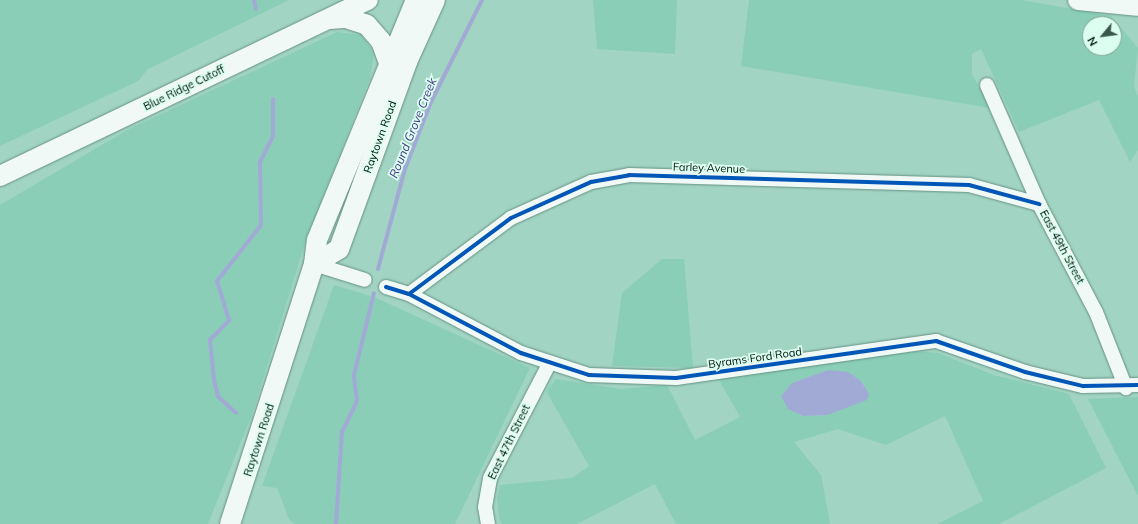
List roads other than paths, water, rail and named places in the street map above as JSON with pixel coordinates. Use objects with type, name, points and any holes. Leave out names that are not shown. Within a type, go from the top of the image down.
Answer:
[{"type":"main road","name":"Blue Ridge Cutoff","points":[[0,176],[368,0]]},
{"type":"main road","name":"Raytown Road","points":[[230,524],[314,264],[317,240],[416,0]]},
{"type":"main road","name":"Raytown Road","points":[[314,264],[339,249],[407,62],[435,0]]},
{"type":"main road","points":[[1078,0],[1138,6]]},
{"type":"main road","points":[[330,19],[346,18],[367,25],[382,41],[389,63]]},
{"type":"street","name":"East 49th Street","points":[[987,85],[1039,204],[1090,299],[1132,387]]},
{"type":"street","name":"Farley Avenue","points":[[409,294],[511,218],[591,182],[629,175],[969,185],[1039,204]]},
{"type":"street","points":[[314,264],[365,280]]},
{"type":"street","name":"Byrams Ford Road","points":[[386,287],[409,294],[521,353],[549,364],[589,375],[676,378],[936,341],[1025,372],[1083,386],[1132,387]]},
{"type":"street","name":"East 47th Street","points":[[488,524],[484,507],[490,478],[549,364]]},
{"type":"water","points":[[828,370],[848,372],[860,380],[869,394],[867,400],[827,415],[803,416],[788,409],[781,396],[792,383]]},
{"type":"waterway","points":[[254,0],[256,9]]},
{"type":"waterway","name":"Round Grove Creek","points":[[378,269],[405,169],[431,102],[482,0]]},
{"type":"waterway","points":[[236,413],[218,396],[214,380],[210,340],[229,320],[217,281],[261,225],[260,162],[273,136],[273,99]]},
{"type":"waterway","name":"Round Grove Creek","points":[[336,524],[342,432],[357,401],[354,375],[374,293]]}]
